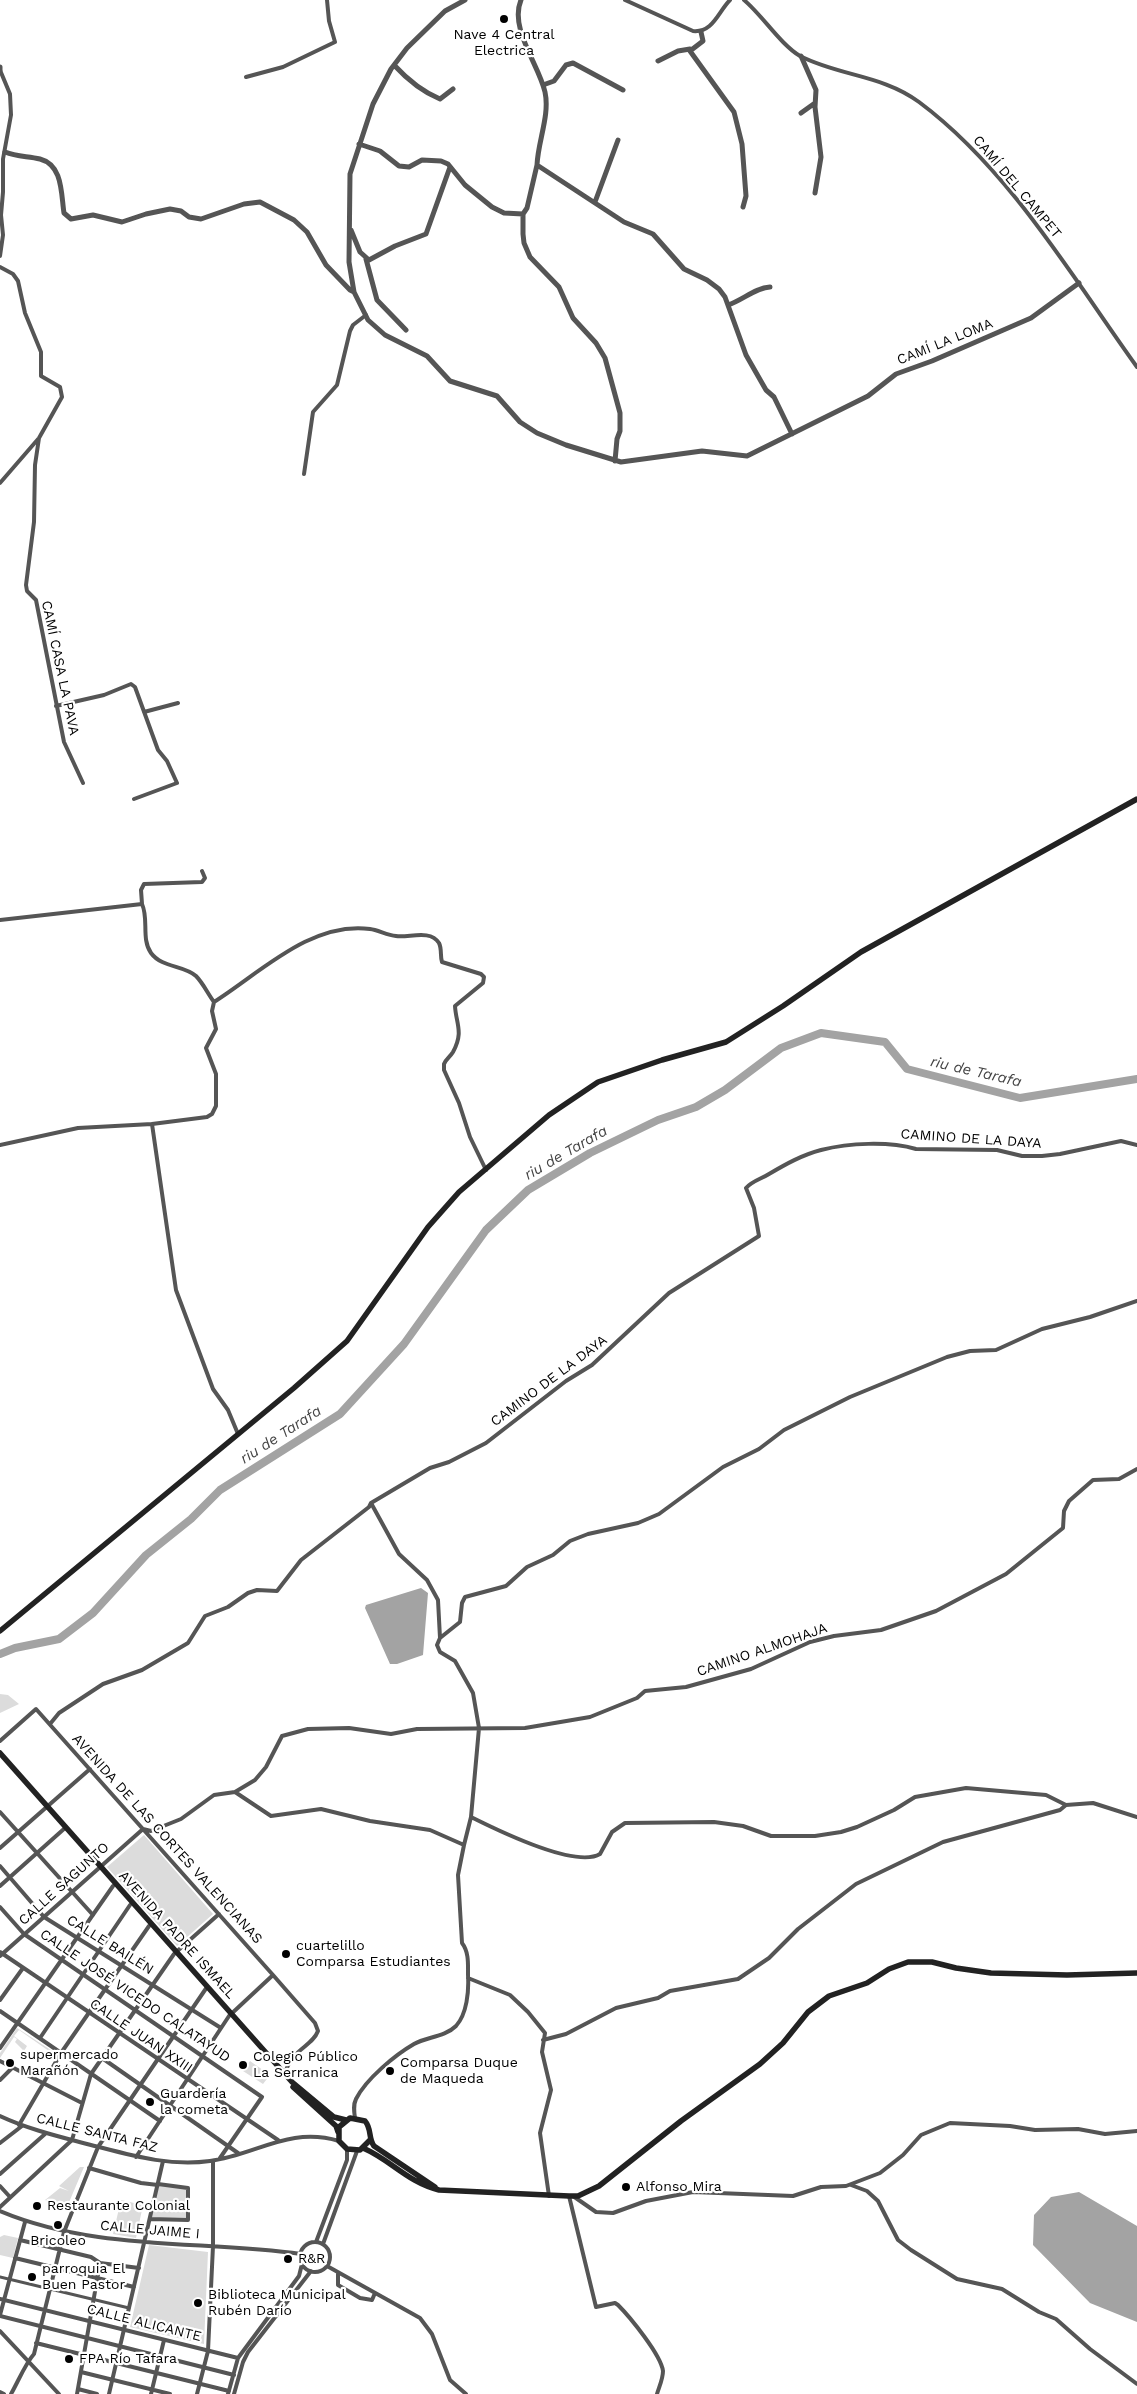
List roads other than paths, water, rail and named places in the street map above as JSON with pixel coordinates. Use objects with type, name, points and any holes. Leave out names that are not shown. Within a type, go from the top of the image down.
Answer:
[{"type":"main road","points":[[0,1631],[347,1341],[428,1227],[459,1192],[549,1115],[598,1082],[662,1060],[726,1042],[783,1006],[861,952],[1137,799]]},
{"type":"main road","name":"AVENIDA PADRE ISMAEL","points":[[0,1753],[64,1829],[290,2085],[336,2126],[338,2136]]},
{"type":"main road","name":"AVENIDA PADRE ISMAEL","points":[[0,1760],[46,1808]]},
{"type":"main road","name":"AVENIDA PADRE ISMAEL","points":[[99,1868],[113,1886],[175,1953]]},
{"type":"main road","points":[[439,2190],[374,2146],[370,2140],[368,2125],[355,2118],[346,2120],[338,2136],[347,2150],[372,2152],[402,2174],[427,2187],[439,2190],[571,2196],[599,2186],[681,2121],[760,2064],[783,2043],[808,2012],[829,1996],[867,1983],[889,1970],[908,1962],[932,1962],[991,1974],[1067,1975],[1137,1973]]},
{"type":"main road","name":"AVENIDA PADRE ISMAEL","points":[[230,2015],[285,2074],[334,2116],[346,2120]]},
{"type":"main road","points":[[360,2150],[370,2140]]},
{"type":"street","points":[[246,77],[282,67],[335,42],[329,21],[327,0]]},
{"type":"street","name":"CAMÍ LA LOMA","points":[[465,0],[439,16],[394,65],[373,104],[358,144],[350,174],[351,229],[348,243],[354,292],[368,320],[385,336],[427,356],[450,381],[494,394],[501,399],[524,425],[566,445],[596,453],[615,461],[630,461],[702,451],[747,456],[868,396],[896,374],[932,361],[1031,318],[1079,283]]},
{"type":"street","points":[[521,0],[518,11],[520,27],[543,85],[546,105],[537,165],[527,208],[523,214],[524,243],[530,258],[559,287],[573,318],[596,343],[605,358],[620,413],[620,430],[617,439],[615,461]]},
{"type":"street","points":[[625,0],[693,31],[701,32],[709,27],[730,0]]},
{"type":"street","name":"CAMÍ DEL CAMPET","points":[[744,0],[794,52],[846,73],[875,79],[917,101],[967,144],[1012,195],[1079,283],[1137,367]]},
{"type":"street","points":[[658,61],[678,51],[690,49],[702,43],[701,32]]},
{"type":"street","points":[[690,49],[734,112],[742,144],[746,196],[743,207]]},
{"type":"street","points":[[801,56],[816,90],[815,103],[822,147],[821,166],[815,193]]},
{"type":"street","points":[[543,85],[554,81],[564,66],[572,63],[600,76],[623,90]]},
{"type":"street","points":[[394,65],[425,92],[434,97],[440,99],[453,89]]},
{"type":"street","points":[[0,69],[10,94],[11,104],[3,159],[4,192],[1,215],[3,249],[0,256]]},
{"type":"street","points":[[801,113],[815,103]]},
{"type":"street","points":[[595,202],[618,140]]},
{"type":"street","points":[[358,144],[384,153],[399,166],[409,167],[422,160],[442,161],[450,167],[465,185],[492,207],[504,213],[523,214]]},
{"type":"street","name":"CAMÍ LA LOMA","points":[[5,152],[18,157],[40,159],[52,165],[58,175],[64,213],[71,219],[94,215],[122,222],[170,208],[181,211],[189,218],[200,219],[251,202],[265,204],[302,226],[326,265],[354,292]]},
{"type":"street","points":[[537,165],[624,222],[653,234],[684,269],[707,280],[719,289],[728,305],[746,355],[766,390],[774,397],[792,434]]},
{"type":"street","points":[[366,259],[374,258],[395,246],[426,234],[450,167]]},
{"type":"street","name":"CAMÍ LA LOMA","points":[[351,229],[360,252],[366,259],[376,300],[406,330]]},
{"type":"street","points":[[0,266],[13,274],[18,281],[25,313],[41,352],[41,376],[61,389],[62,397],[39,438],[0,483]]},
{"type":"street","points":[[728,305],[740,302],[760,289],[770,287]]},
{"type":"street","points":[[304,474],[313,412],[337,386],[350,331],[353,325],[366,314]]},
{"type":"street","name":"CAMÍ CASA LA PAVA","points":[[39,438],[35,465],[34,522],[26,584],[27,590],[36,600],[52,672],[56,706],[64,742],[83,783]]},
{"type":"street","points":[[56,706],[104,695],[132,684],[135,687],[158,750],[167,761],[177,783],[134,799]]},
{"type":"street","points":[[144,712],[178,703]]},
{"type":"street","points":[[202,871],[204,878],[202,882],[144,884],[141,890],[142,904],[145,911],[149,949],[152,955],[167,964],[195,975],[214,1002]]},
{"type":"street","points":[[0,920],[142,904]]},
{"type":"street","points":[[0,1145],[78,1128],[152,1124],[207,1117],[215,1110],[216,1074],[206,1048],[216,1028],[212,1010],[214,1002],[270,962],[315,935],[338,930],[370,928],[396,936],[424,935],[433,937],[439,944],[442,962],[481,974],[484,980],[455,1006],[459,1022],[458,1035],[454,1050],[444,1064],[470,1137],[486,1170]]},
{"type":"street","points":[[152,1124],[176,1290],[213,1389],[228,1410],[238,1434]]},
{"type":"street","name":"CAMINO DE LA DAYA","points":[[50,1724],[59,1713],[103,1684],[142,1670],[188,1643],[205,1616],[228,1607],[248,1593],[257,1590],[277,1591],[301,1560],[369,1507],[371,1503],[430,1468],[448,1462],[486,1443],[566,1381],[592,1365],[669,1293],[759,1236],[754,1208],[746,1188],[750,1183],[781,1165],[822,1149],[860,1145],[996,1150],[1022,1156],[1060,1154],[1121,1141],[1137,1145]]},
{"type":"street","points":[[440,1638],[460,1622],[462,1603],[465,1597],[506,1586],[527,1567],[552,1555],[570,1541],[588,1534],[638,1523],[659,1514],[723,1467],[759,1449],[784,1430],[850,1397],[947,1357],[970,1351],[996,1350],[1042,1329],[1090,1317],[1137,1301]]},
{"type":"street","name":"CAMINO ALMOHAJA","points":[[143,1829],[151,1832],[181,1819],[214,1795],[235,1792],[255,1780],[261,1774],[282,1736],[308,1729],[349,1728],[391,1734],[417,1729],[525,1728],[590,1717],[637,1698],[645,1691],[686,1687],[751,1668],[810,1642],[834,1636],[881,1630],[936,1611],[1006,1574],[1041,1547],[1063,1528],[1064,1511],[1069,1501],[1093,1480],[1119,1479],[1137,1469]]},
{"type":"street","points":[[355,2118],[354,2107],[356,2099],[376,2073],[414,2044],[448,2032],[456,2026],[468,1996],[467,1949],[462,1943],[458,1875],[471,1817],[479,1728],[474,1693],[455,1661],[440,1652],[437,1645],[440,1638],[438,1600],[427,1580],[399,1554],[371,1503]]},
{"type":"street","name":"AVENIDA DE LAS CORTES VALENCIANAS","points":[[0,1741],[36,1709],[315,2022],[318,2031],[314,2038],[292,2058],[285,2074]]},
{"type":"street","points":[[0,1848],[90,1769]]},
{"type":"street","points":[[471,1817],[507,1835],[534,1845],[564,1854],[588,1857],[600,1854],[615,1829],[628,1823],[719,1822],[743,1826],[771,1836],[807,1836],[849,1830],[888,1814],[915,1797],[956,1789],[976,1788],[1046,1795],[1066,1805],[1094,1803],[1137,1817]]},
{"type":"street","points":[[235,1792],[272,1816],[292,1815],[321,1809],[356,1819],[430,1830],[464,1845]]},
{"type":"street","points":[[543,2040],[566,2034],[616,2008],[658,1998],[670,1991],[738,1979],[769,1958],[798,1930],[856,1884],[943,1842],[1060,1810],[1066,1805]]},
{"type":"street","points":[[0,1812],[92,1915]]},
{"type":"street","points":[[0,1886],[64,1829]]},
{"type":"street","name":"CALLE SAGUNTO","points":[[1,1954],[143,1829]]},
{"type":"street","name":"CALLE BAILÉN","points":[[0,1866],[44,1916],[221,2028]]},
{"type":"street","points":[[0,2048],[113,1886]]},
{"type":"street","points":[[40,2038],[130,1905]]},
{"type":"street","name":"CALLE JOSÉ VICEDO CALATAYUD","points":[[0,1907],[24,1934],[262,2096],[246,2120]]},
{"type":"street","points":[[0,2207],[72,2140],[91,2074],[175,1953],[219,1914]]},
{"type":"street","points":[[0,2143],[21,2125],[61,2053],[149,1926]]},
{"type":"street","name":"CALLE JUAN XXIII","points":[[1,1954],[268,2136],[278,2140]]},
{"type":"street","points":[[0,2000],[23,1968]]},
{"type":"street","points":[[136,2157],[230,2015],[273,1975]]},
{"type":"street","points":[[468,1978],[510,1995],[545,2033],[542,2052],[551,2090],[540,2133],[548,2196]]},
{"type":"street","points":[[11,2394],[28,2361],[34,2354],[64,2232],[98,2147],[206,1988]]},
{"type":"street","points":[[0,2011],[160,2121]]},
{"type":"street","points":[[102,2058],[238,2153]]},
{"type":"street","points":[[0,2061],[82,2104]]},
{"type":"street","points":[[0,2080],[13,2067]]},
{"type":"street","name":"CALLE SANTA FAZ","points":[[1,2117],[45,2134],[136,2157],[186,2163],[213,2160],[278,2140]]},
{"type":"street","points":[[220,2158],[246,2120]]},
{"type":"street","points":[[571,2196],[596,2212],[613,2213],[646,2201],[693,2192],[793,2196],[821,2187],[851,2185],[880,2173],[903,2156],[921,2135],[950,2123],[1010,2126],[1035,2130],[1078,2130],[1105,2134],[1137,2131]]},
{"type":"street","points":[[0,2174],[45,2134]]},
{"type":"street","points":[[265,2144],[268,2141],[268,2136]]},
{"type":"street","points":[[278,2140],[306,2136],[331,2139],[338,2136]]},
{"type":"street","points":[[316,2242],[347,2160],[347,2150]]},
{"type":"street","points":[[323,2244],[360,2150]]},
{"type":"street","points":[[197,2394],[208,2351],[213,2160]]},
{"type":"street","points":[[109,2394],[163,2161]]},
{"type":"street","points":[[89,2168],[141,2183],[188,2188],[188,2220],[150,2219]]},
{"type":"street","points":[[851,2185],[867,2191],[878,2201],[898,2240],[911,2250],[957,2279],[1002,2288],[1039,2312],[1056,2319],[1090,2349],[1137,2384]]},
{"type":"street","points":[[0,2186],[10,2198]]},
{"type":"street","points":[[571,2196],[596,2307],[618,2305],[657,2356],[663,2376],[657,2394]]},
{"type":"street","name":"CALLE JAIME I","points":[[0,2211],[25,2222],[64,2232],[145,2242],[257,2248],[300,2254]]},
{"type":"street","points":[[25,2222],[10,2280],[2,2300],[0,2316],[234,2376]]},
{"type":"street","points":[[20,2240],[91,2257],[100,2263],[139,2268]]},
{"type":"street","points":[[36,2343],[200,2383],[229,2392],[238,2358],[299,2276],[302,2264],[300,2254],[306,2245],[316,2242],[323,2244],[330,2255],[327,2266],[319,2272],[311,2272],[302,2264]]},
{"type":"street","points":[[15,2258],[134,2287]]},
{"type":"street","points":[[97,2394],[77,2392],[100,2263]]},
{"type":"street","points":[[327,2266],[338,2274],[420,2318],[432,2334],[450,2380],[466,2394]]},
{"type":"street","points":[[234,2394],[243,2362],[248,2352],[311,2272]]},
{"type":"street","points":[[338,2274],[338,2285],[360,2298],[372,2300],[375,2293]]},
{"type":"street","points":[[0,2277],[129,2308]]},
{"type":"street","name":"CALLE ALICANTE","points":[[2,2300],[238,2358]]},
{"type":"street","points":[[0,2331],[59,2394]]},
{"type":"street","points":[[151,2392],[164,2340]]},
{"type":"street","points":[[81,2372],[151,2392],[170,2394]]},
{"type":"street","points":[[0,2392],[4,2394]]},
{"type":"waterway","name":"riu de Tarafa","points":[[0,1654],[15,1648],[59,1639],[93,1613],[146,1555],[191,1519],[220,1490],[340,1414],[404,1344],[486,1230],[528,1190],[590,1153],[658,1120],[696,1107],[725,1090],[781,1048],[821,1033],[885,1042],[907,1069],[1020,1098],[1137,1079]]},
{"type":"place","name":"Nave 4 Central Electrica","points":[[504,19]]},
{"type":"place","name":"cuartelillo Comparsa Estudiantes","points":[[286,1954]]},
{"type":"place","name":"supermercado Marañón","points":[[10,2063]]},
{"type":"place","name":"Colegio Público La Serranica","points":[[243,2065]]},
{"type":"place","name":"Comparsa Duque de Maqueda","points":[[390,2071]]},
{"type":"place","name":"Guardería la cometa","points":[[150,2102]]},
{"type":"place","name":"Alfonso Mira","points":[[626,2187]]},
{"type":"place","name":"Restaurante Colonial","points":[[37,2206]]},
{"type":"place","name":"Bricoleo","points":[[58,2225]]},
{"type":"place","name":"R&R","points":[[288,2259]]},
{"type":"place","name":"parroquia El Buen Pastor","points":[[32,2277]]},
{"type":"place","name":"Biblioteca Municipal Rubén Darío","points":[[198,2303]]},
{"type":"place","name":"FPA Río Tafara","points":[[69,2359]]}]
